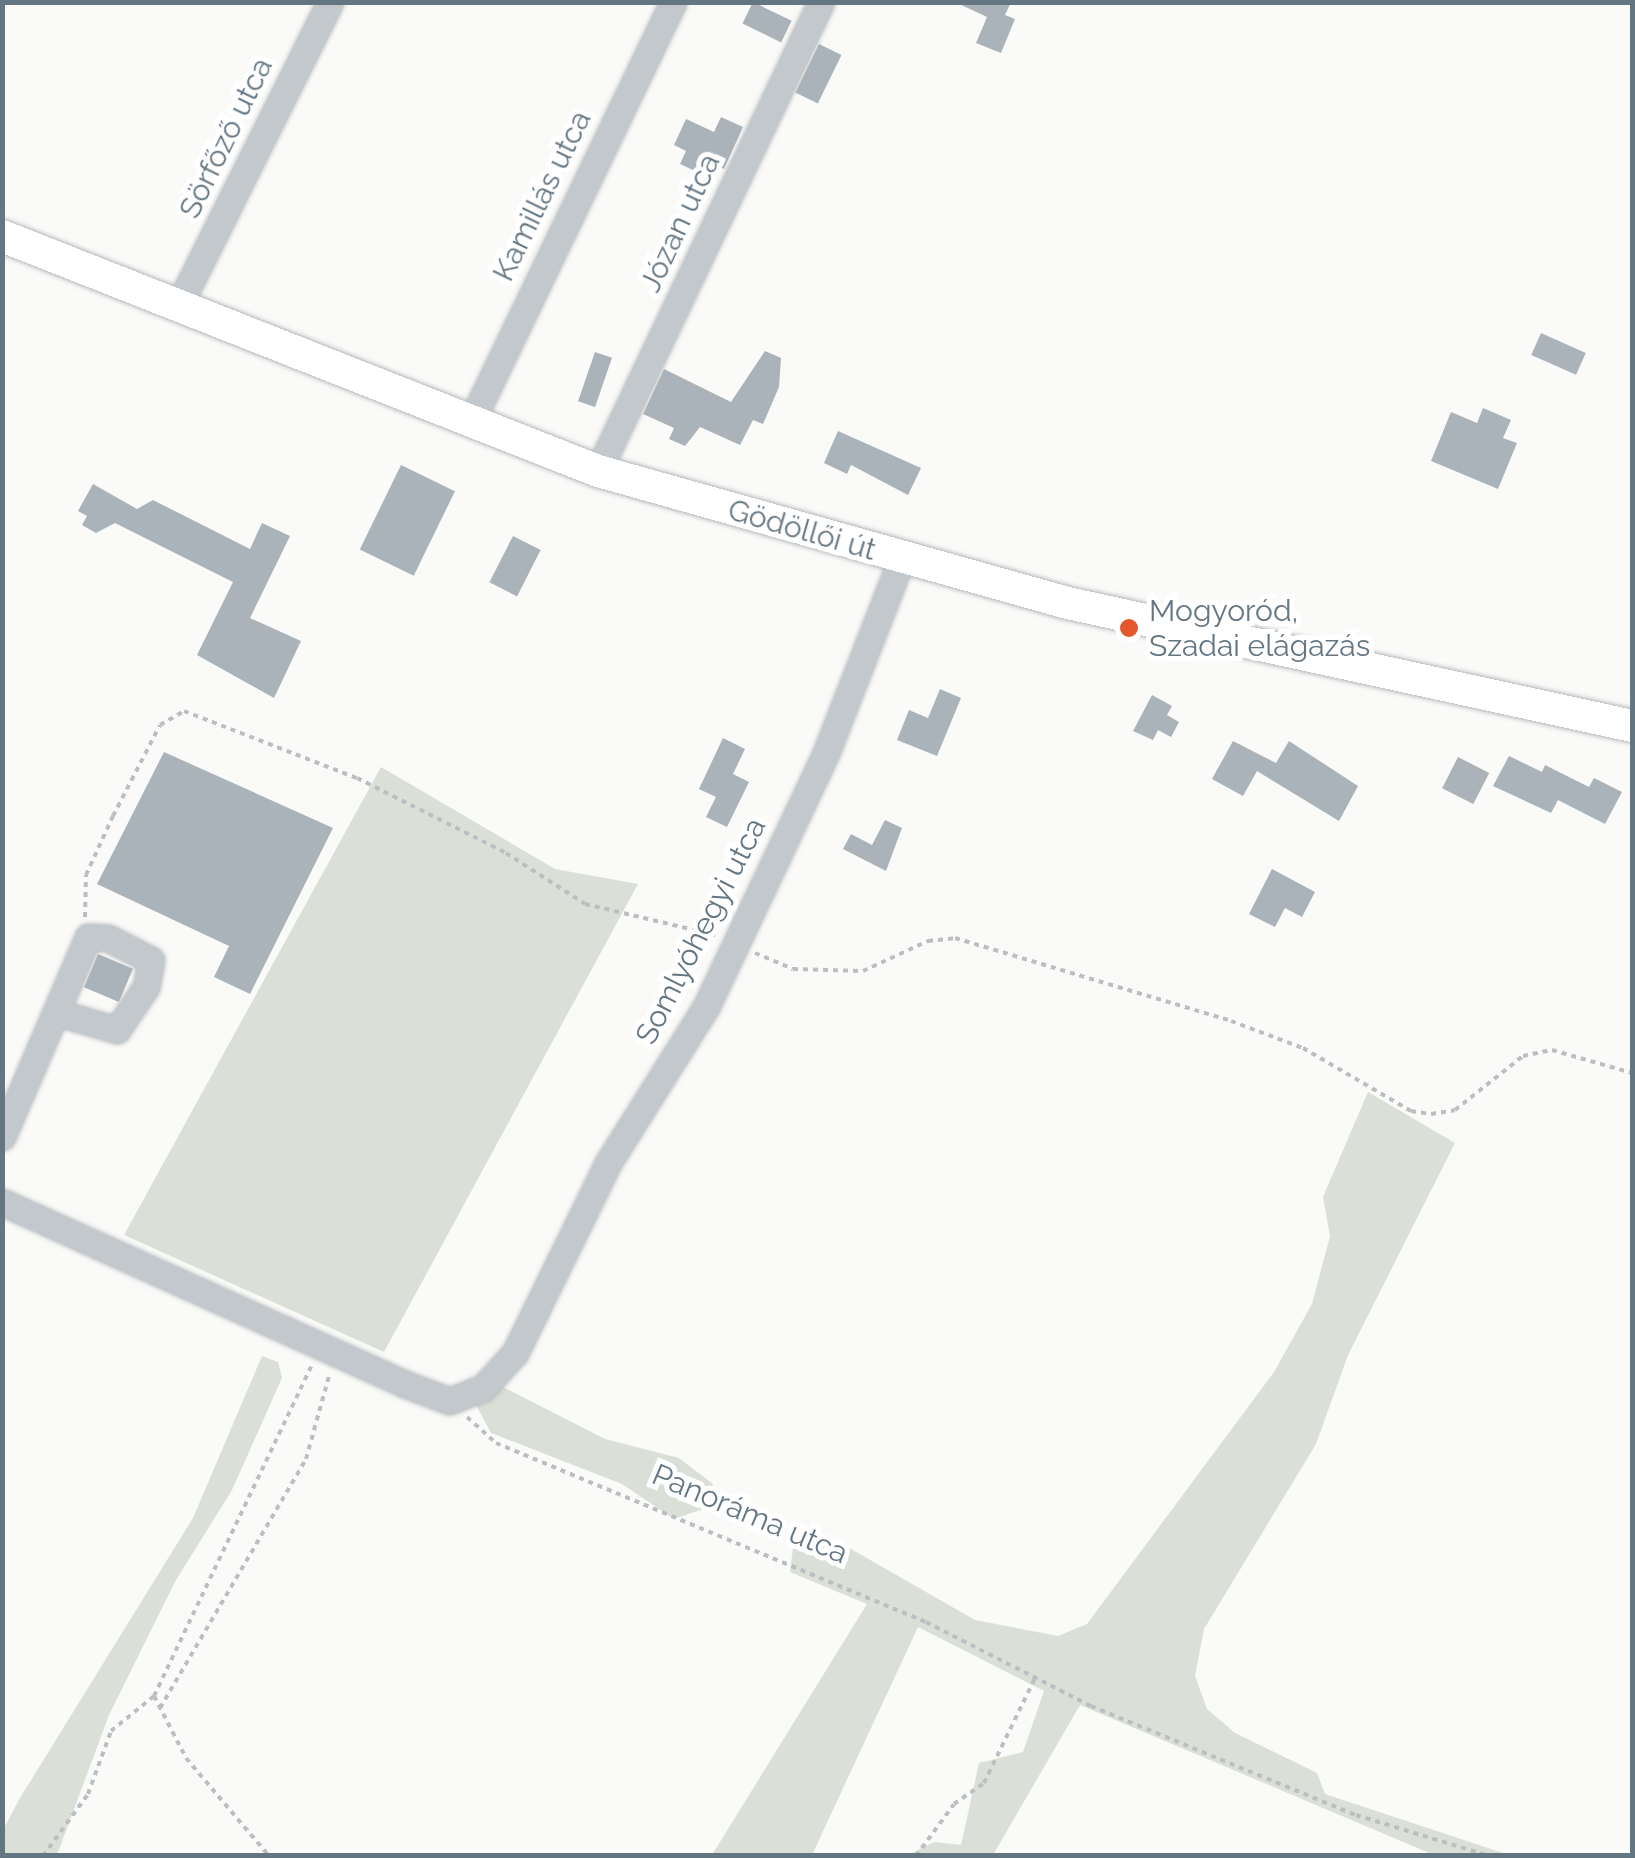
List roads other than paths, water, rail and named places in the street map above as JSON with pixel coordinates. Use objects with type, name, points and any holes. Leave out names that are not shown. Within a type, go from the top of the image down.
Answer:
[{"type":"main road","name":"Gödöllői út","points":[[2,236],[598,471],[1063,602],[1632,726]]},
{"type":"street","name":"Sörfőző utca","points":[[180,303],[330,2]]},
{"type":"street","name":"Kamillás utca","points":[[472,420],[673,2]]},
{"type":"street","name":"Józan utca","points":[[598,471],[821,2]]},
{"type":"street","name":"Somlyóhegyi utca","points":[[2,1202],[450,1401],[483,1388],[515,1353],[608,1163],[706,1007],[826,753],[902,558]]},
{"type":"street","points":[[2,1136],[92,936],[128,946],[151,960],[153,972],[117,1030],[59,1013]]},
{"type":"place","name":"Mogyoród, Szadai elágazás","points":[[1129,628]]}]
